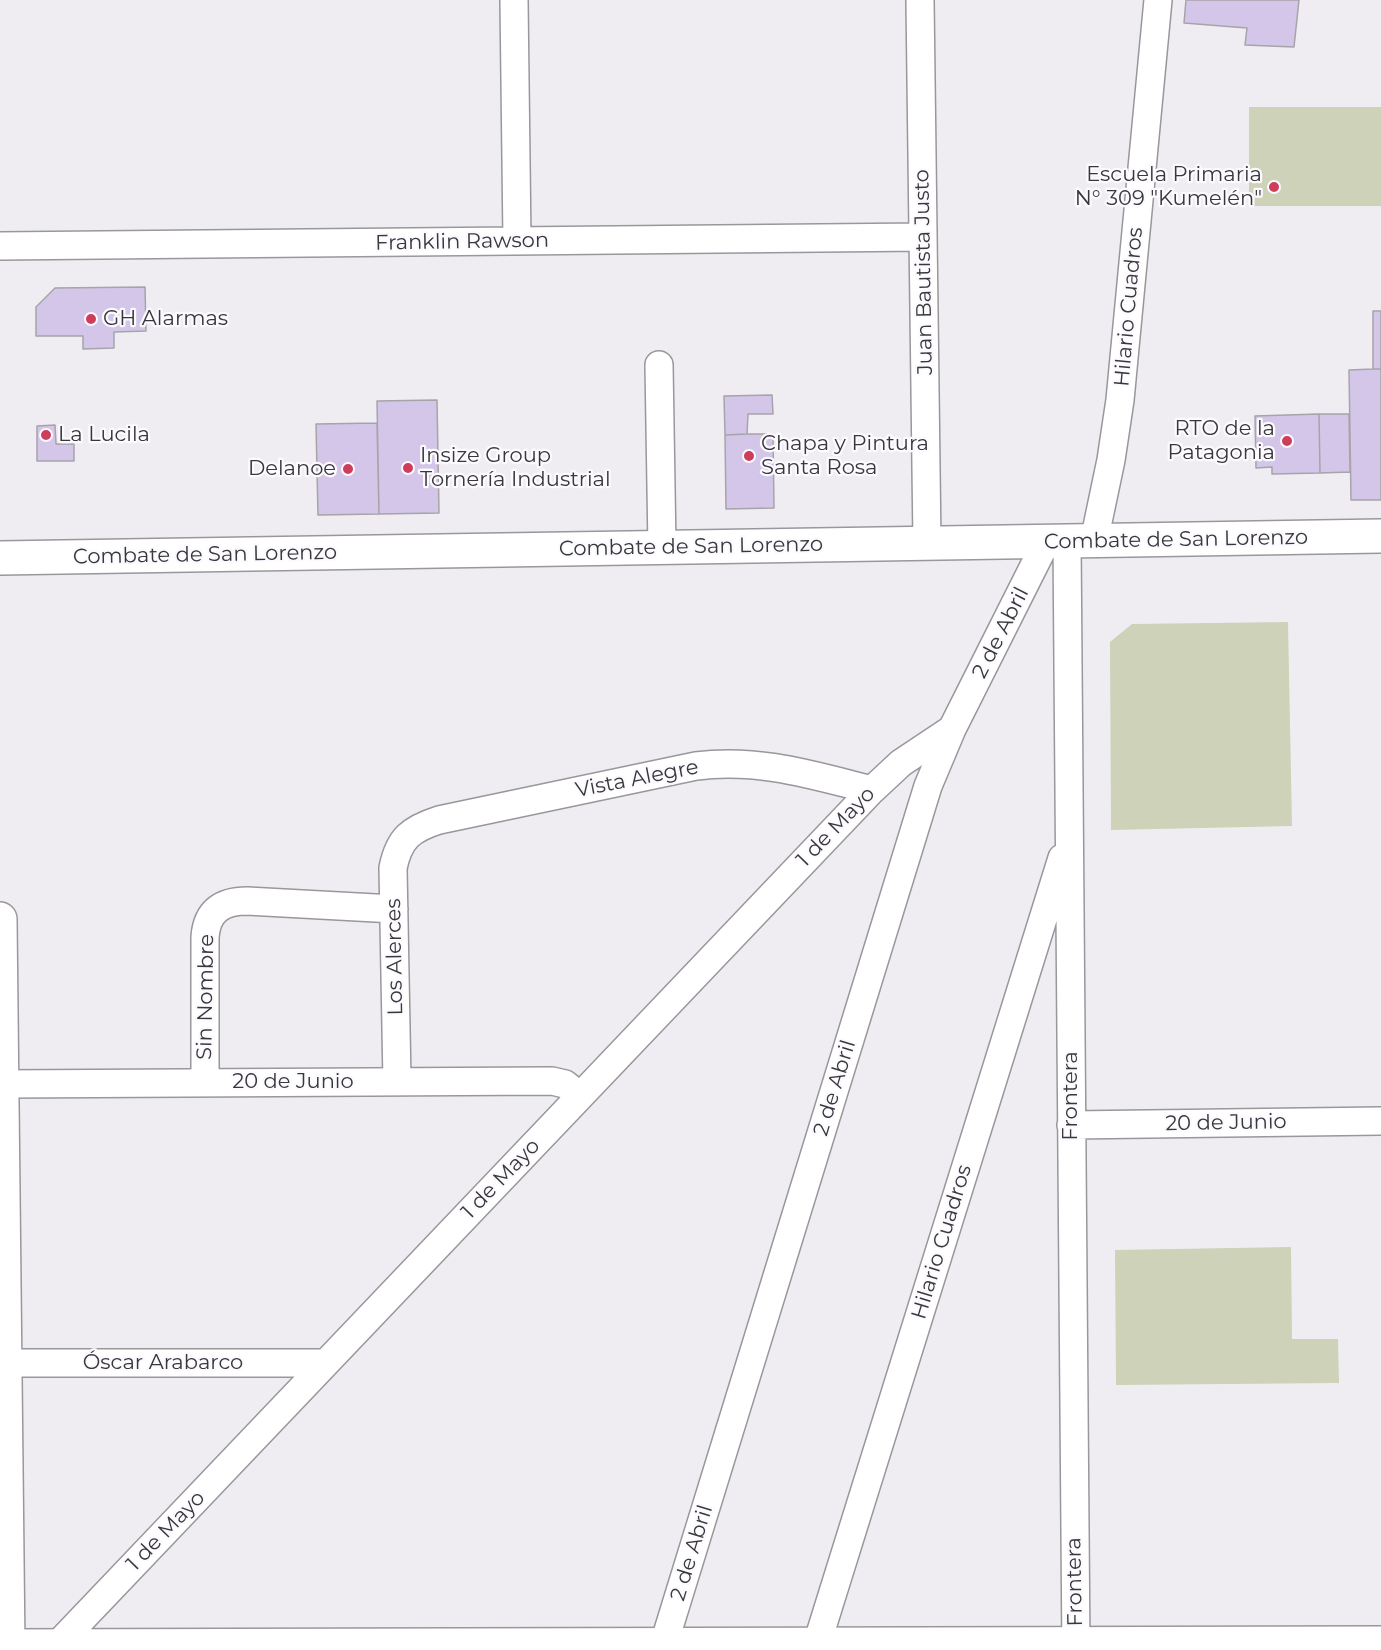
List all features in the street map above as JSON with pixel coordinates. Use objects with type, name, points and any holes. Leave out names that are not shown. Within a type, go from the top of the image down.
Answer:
[{"type":"main road","name":"Combate de San Lorenzo","points":[[0,558],[1381,536]]},
{"type":"main road","points":[[0,919],[5,1645]]},
{"type":"street","points":[[514,0],[517,241]]},
{"type":"street","name":"Juan Bautista Justo","points":[[921,0],[927,544]]},
{"type":"street","name":"Hilario Cuadros","points":[[1069,541],[1117,430],[1158,0]]},
{"type":"street","name":"Franklin Rawson","points":[[0,246],[923,237]]},
{"type":"street","points":[[659,365],[662,548]]},
{"type":"street","name":"2 de Abril","points":[[663,1646],[928,786],[952,729],[1069,541]]},
{"type":"street","name":"Frontera","points":[[1069,541],[1069,834],[1076,1645]]},
{"type":"street","name":"1 de Mayo","points":[[61,1641],[872,790],[902,763],[952,729]]},
{"type":"street","name":"Vista Alegre","points":[[407,836],[439,820],[718,763],[752,764],[786,769],[872,790]]},
{"type":"street","name":"Hilario Cuadros","points":[[817,1645],[1069,834]]},
{"type":"street","name":"Los Alerces","points":[[397,1082],[393,868],[398,850],[407,836]]},
{"type":"street","name":"Sin Nombre","points":[[205,1083],[205,937],[212,913],[226,903],[236,901],[394,909]]},
{"type":"street","name":"20 de Junio","points":[[2,1084],[556,1081],[570,1087],[580,1096]]},
{"type":"street","name":"20 de Junio","points":[[1071,1125],[1381,1121]]},
{"type":"street","name":"Óscar Arabarco","points":[[2,1363],[326,1363]]},
{"type":"street","points":[[5,1645],[61,1641],[663,1646],[1076,1645],[1381,1640]]},
{"type":"green space","points":[[1249,107],[1381,107],[1381,206],[1249,206]]},
{"type":"green space","points":[[1288,622],[1292,826],[1111,830],[1110,642],[1132,624]]},
{"type":"green space","points":[[1291,1247],[1292,1339],[1338,1339],[1339,1383],[1116,1385],[1115,1250]]},
{"type":"building","points":[[1186,0],[1299,0],[1294,47],[1245,45],[1247,28],[1184,23]]},
{"type":"building","name":"GH Alarmas","points":[[145,287],[146,331],[114,332],[114,348],[83,349],[83,336],[36,336],[36,307],[55,288]]},
{"type":"building","points":[[1373,311],[1381,311],[1381,369],[1373,369]]},
{"type":"building","points":[[1381,369],[1381,500],[1351,500],[1349,370]]},
{"type":"building","points":[[772,395],[773,414],[748,414],[747,434],[725,435],[724,396]]},
{"type":"building","name":"Insize Group Tornería Industrial","points":[[437,400],[439,513],[379,514],[377,401]]},
{"type":"building","name":"RTO de la Patagonia","points":[[1319,414],[1320,473],[1272,474],[1272,467],[1256,468],[1255,416]]},
{"type":"building","points":[[1319,414],[1349,414],[1350,472],[1320,473]]},
{"type":"building","name":"Delanoe","points":[[377,423],[379,514],[318,515],[316,424]]},
{"type":"building","name":"La Lucila","points":[[55,425],[56,444],[74,444],[74,461],[37,461],[37,426]]},
{"type":"building","name":"Chapa y Pintura Santa Rosa","points":[[773,434],[774,508],[726,509],[725,435]]},
{"type":"place","name":"Escuela Primaria N° 309 \"Kumelén\"","points":[[1274,187]]},
{"type":"place","name":"GH Alarmas","points":[[91,319]]},
{"type":"place","name":"La Lucila","points":[[46,435]]},
{"type":"place","name":"RTO de la Patagonia","points":[[1287,441]]},
{"type":"place","name":"Chapa y Pintura Santa Rosa","points":[[749,456]]},
{"type":"place","name":"Insize Group Tornería Industrial","points":[[408,468]]},
{"type":"place","name":"Delanoe","points":[[348,469]]}]
